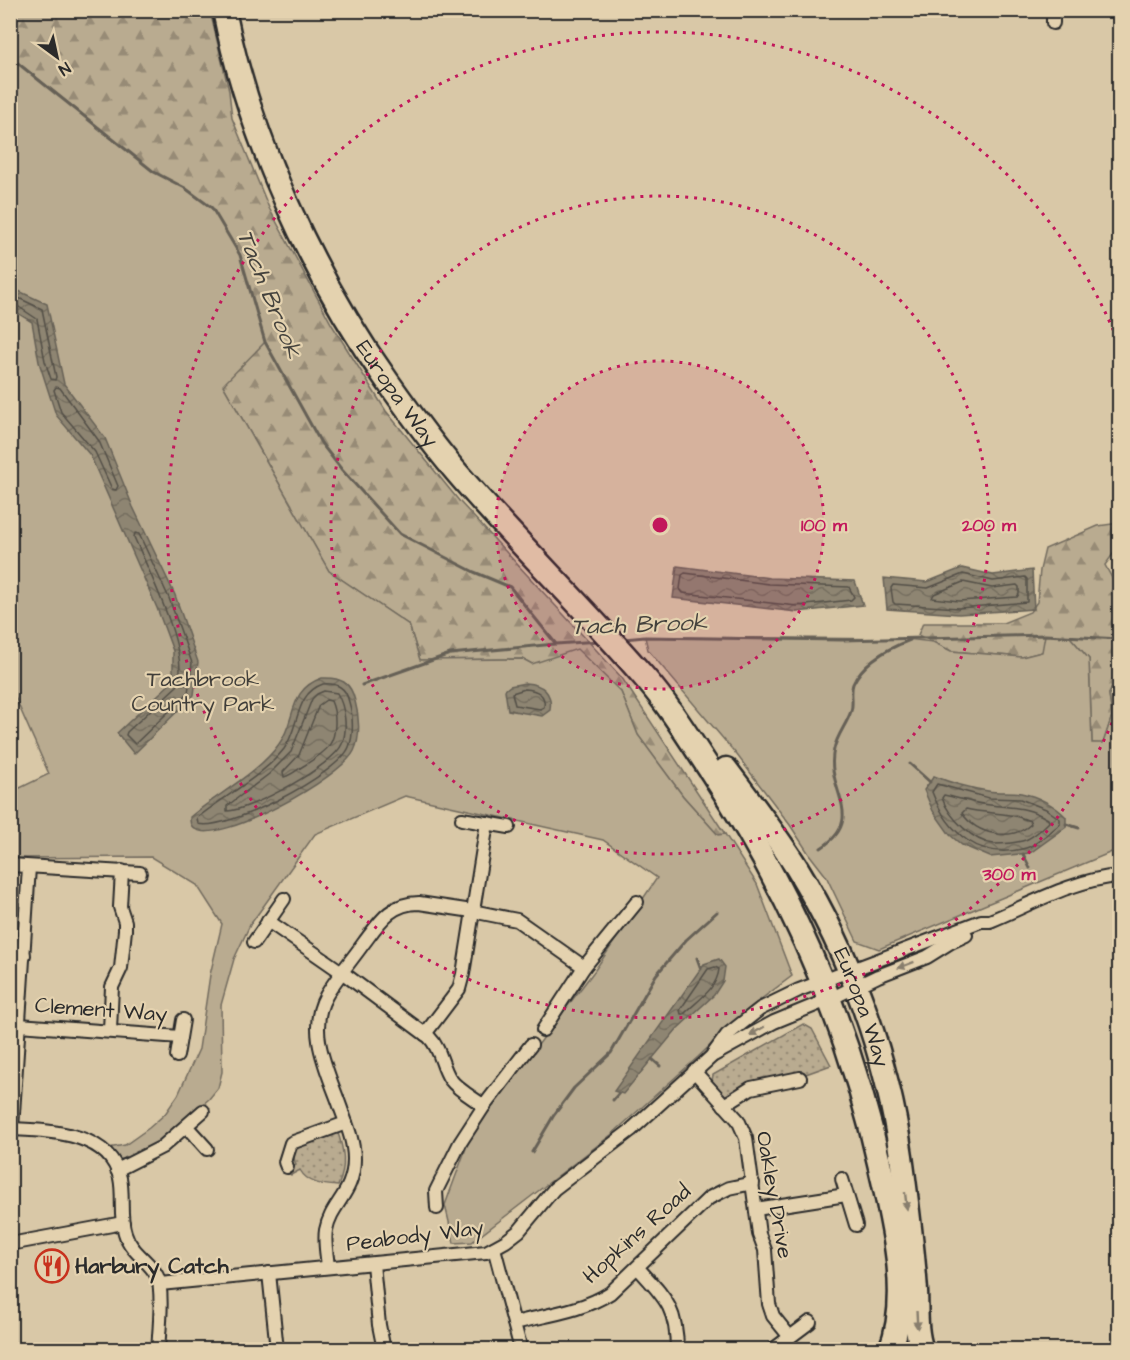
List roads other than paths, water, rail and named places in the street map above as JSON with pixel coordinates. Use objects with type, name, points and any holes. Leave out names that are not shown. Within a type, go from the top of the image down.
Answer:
[{"type":"highway","name":"Europa Way","points":[[224,10],[234,56],[276,176],[302,236],[353,329],[386,379],[458,474],[624,655],[675,716],[747,828],[774,879],[839,984],[882,1062],[897,1128],[922,1350]]},
{"type":"highway","name":"Europa Way","points":[[675,716],[707,745],[777,837],[828,925],[889,1208],[900,1296],[895,1338],[890,1350]]},
{"type":"street","points":[[462,819],[509,827]]},
{"type":"street","points":[[425,1034],[459,989],[464,974],[487,823]]},
{"type":"street","points":[[10,865],[140,873]]},
{"type":"street","points":[[29,867],[11,1129],[71,1135],[84,1139],[107,1157],[117,1170],[122,1192],[124,1232],[131,1246],[152,1269],[159,1284],[158,1350]]},
{"type":"street","points":[[110,1030],[112,987],[121,968],[125,930],[120,908],[122,871]]},
{"type":"street","name":"Peabody Way","points":[[159,1284],[486,1252],[519,1231],[554,1190],[631,1130],[711,1057],[839,984],[981,921],[990,921],[1075,886],[1106,877],[1119,876]]},
{"type":"street","points":[[254,942],[284,899]]},
{"type":"street","points":[[543,1030],[584,967],[637,902]]},
{"type":"street","points":[[328,1267],[325,1236],[327,1227],[352,1180],[354,1158],[346,1123],[320,1047],[318,1032],[321,1010],[326,997],[382,918],[397,907],[408,903],[418,903],[510,918],[523,923],[584,967]]},
{"type":"street","points":[[268,921],[425,1034],[435,1045],[454,1084],[484,1106]]},
{"type":"street","points":[[10,954],[24,955]]},
{"type":"street","name":"Peabody Way","points":[[711,1057],[727,1035],[760,1009],[785,996],[839,984]]},
{"type":"street","name":"Clement Way","points":[[177,1056],[183,1020]]},
{"type":"street","name":"Clement Way","points":[[19,1025],[180,1037]]},
{"type":"street","points":[[437,1208],[436,1191],[460,1143],[484,1106],[531,1045]]},
{"type":"street","name":"Oakley Drive","points":[[694,1071],[738,1120],[747,1138],[759,1234],[765,1250],[769,1304],[773,1316],[790,1337]]},
{"type":"street","points":[[724,1105],[751,1088],[800,1078]]},
{"type":"street","points":[[117,1170],[162,1147],[204,1111]]},
{"type":"street","points":[[287,1167],[285,1162],[291,1143],[346,1123]]},
{"type":"street","points":[[187,1127],[207,1149]]},
{"type":"street","points":[[842,1179],[856,1225]]},
{"type":"street","name":"Hopkins Road","points":[[514,1323],[598,1301],[638,1268],[710,1197],[729,1188],[753,1183]]},
{"type":"street","points":[[756,1209],[846,1195]]},
{"type":"street","points":[[10,1244],[123,1223]]},
{"type":"street","points":[[494,1248],[519,1342]]},
{"type":"street","points":[[373,1264],[384,1350]]},
{"type":"street","points":[[638,1268],[669,1305],[674,1320],[677,1350]]},
{"type":"street","points":[[269,1273],[277,1350]]},
{"type":"street","points":[[774,1349],[810,1322]]},
{"type":"water","points":[[10,287],[47,304],[64,384],[105,438],[133,507],[175,595],[198,662],[194,695],[134,754],[117,733],[173,681],[173,651],[157,608],[90,455],[56,415],[39,362],[32,322],[11,309]]},
{"type":"water","points":[[677,566],[770,578],[855,581],[863,605],[797,612],[673,598]]},
{"type":"water","points":[[962,568],[993,575],[1032,570],[1034,609],[959,614],[887,609],[884,578],[927,582]]},
{"type":"water","points":[[322,678],[334,678],[344,682],[351,689],[355,701],[358,739],[354,751],[345,763],[305,792],[253,819],[208,832],[193,828],[190,817],[271,755],[285,735],[294,706],[303,690]]},
{"type":"water","points":[[525,683],[541,687],[548,694],[550,710],[542,716],[508,710],[505,690],[510,686]]},
{"type":"water","points":[[934,776],[992,792],[1017,792],[1033,796],[1062,813],[1066,817],[1066,827],[1030,853],[990,857],[962,845],[950,835],[933,811],[924,790]]},
{"type":"water","points":[[719,959],[725,967],[723,981],[714,995],[677,1029],[623,1094],[614,1091],[704,964]]},
{"type":"waterway","name":"Tach Brook","points":[[10,57],[154,172],[185,188],[212,208],[240,255],[265,342],[321,443],[342,470],[400,534],[474,572],[510,587],[556,644],[599,641]]},
{"type":"waterway","name":"Tach Brook","points":[[624,639],[645,637],[843,640],[1045,635],[1120,639]]},
{"type":"waterway","points":[[821,848],[835,837],[841,825],[843,814],[832,764],[835,744],[852,708],[853,684],[857,676],[870,663],[885,652],[910,640]]},
{"type":"waterway","points":[[362,685],[450,654],[555,644]]},
{"type":"waterway","points":[[910,764],[930,782]]},
{"type":"waterway","points":[[1066,824],[1079,828]]},
{"type":"waterway","points":[[1023,854],[1030,868]]},
{"type":"waterway","points":[[532,1152],[554,1115],[574,1088],[611,1053],[656,975],[686,940],[717,912]]},
{"type":"waterway","points":[[697,958],[701,969]]},
{"type":"waterway","points":[[652,1059],[660,1066]]},
{"type":"waterway","points":[[613,1100],[619,1093]]},
{"type":"place","name":"Harbury Catch","points":[[52,1266]]},
{"type":"park label","name":"Tachbrook Country Park","points":[[203,692]]}]
